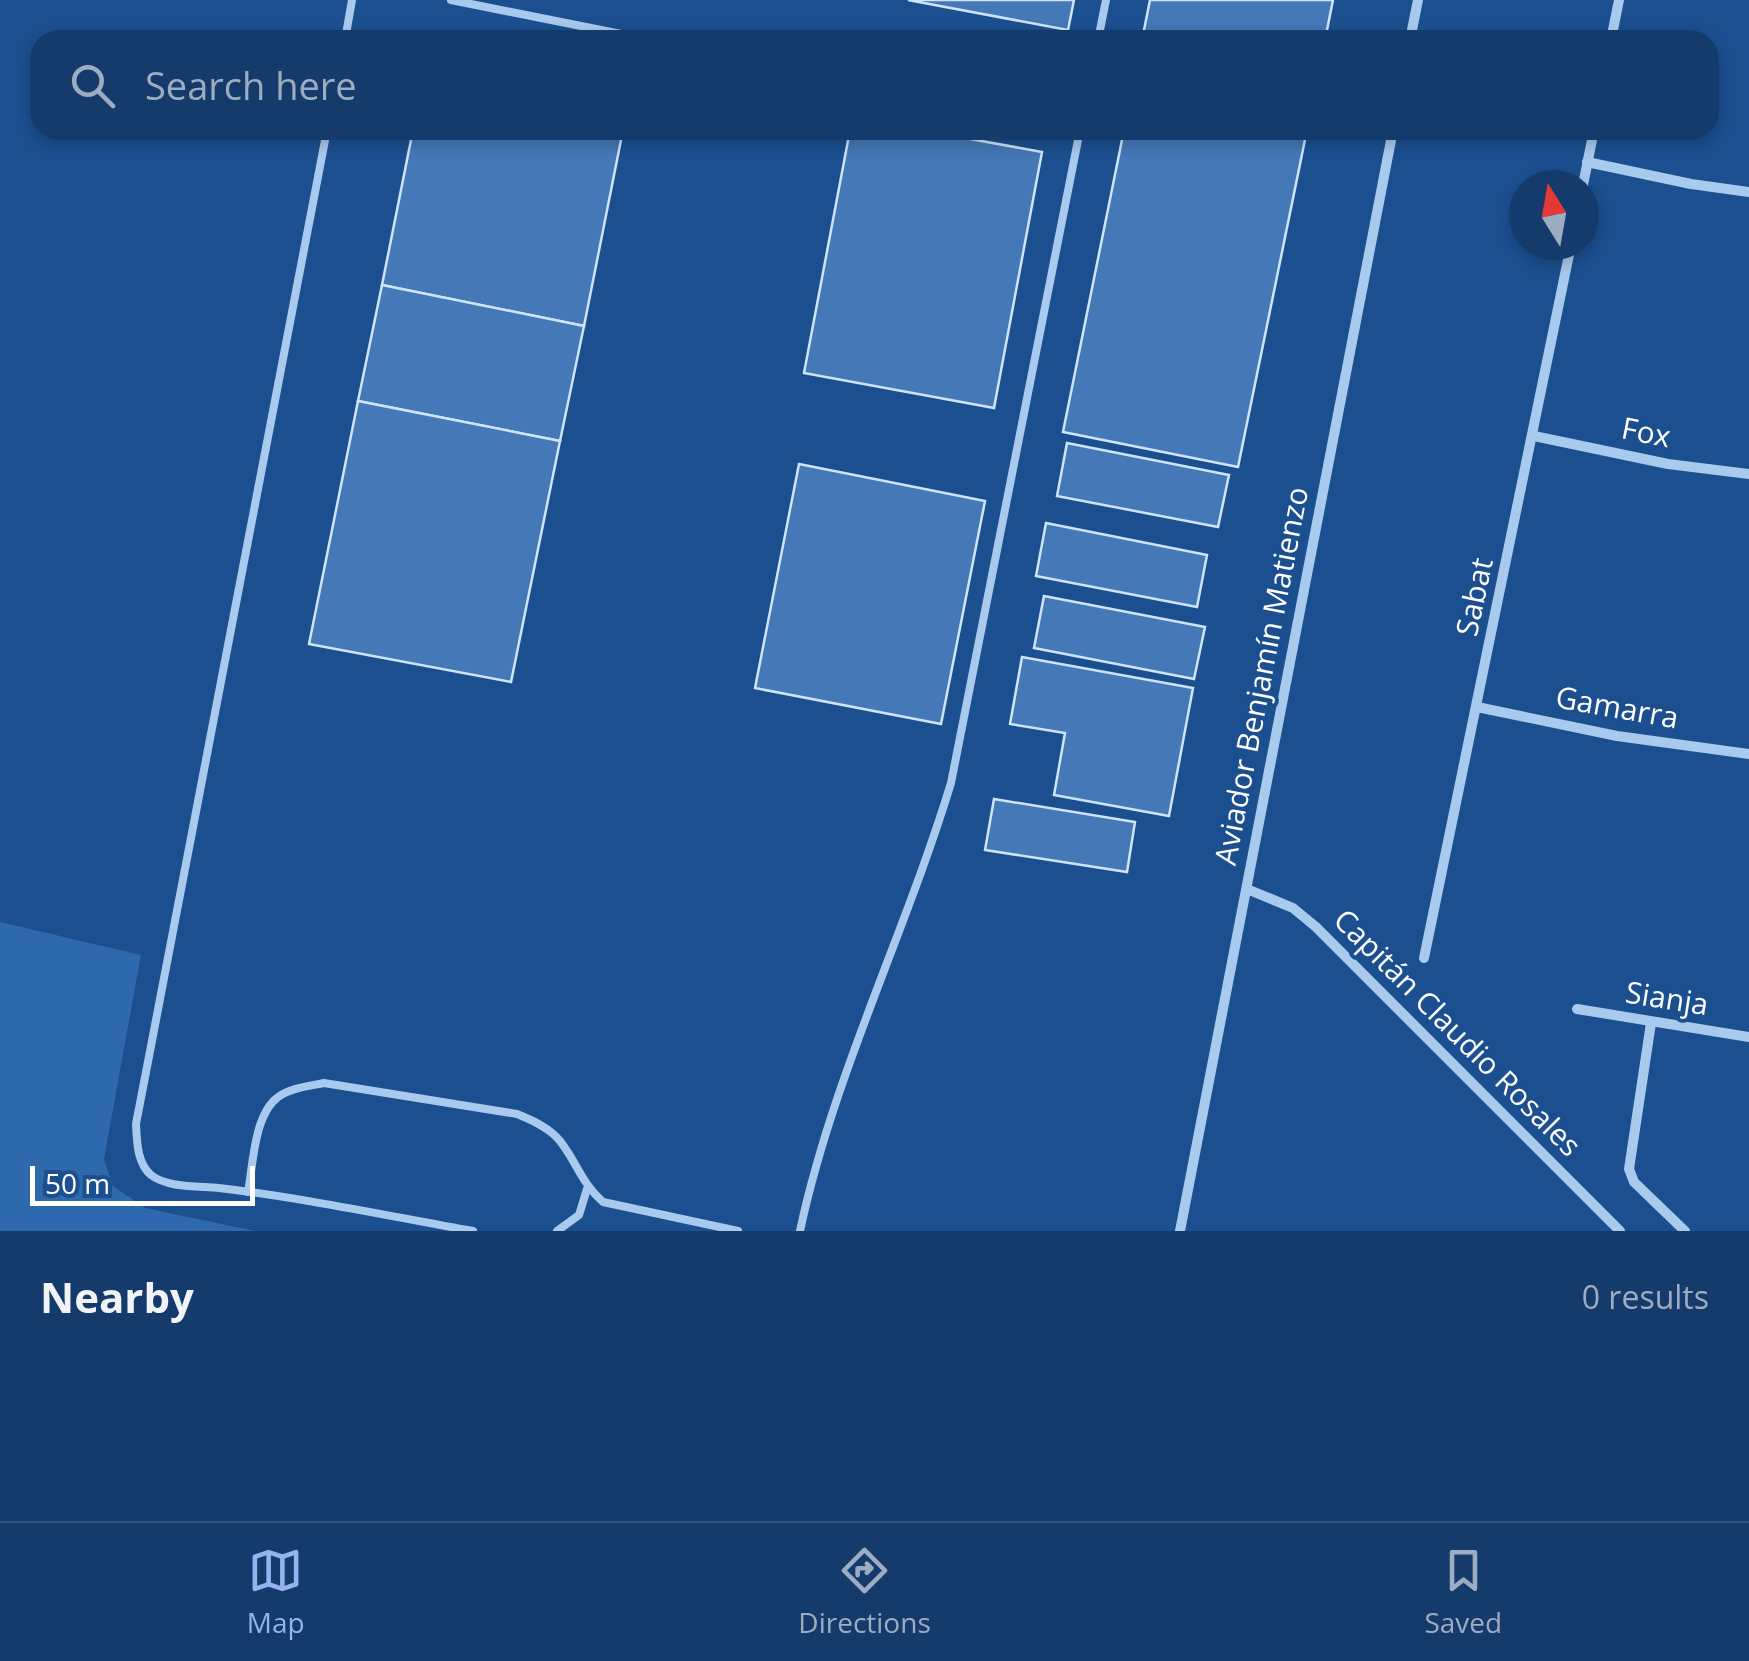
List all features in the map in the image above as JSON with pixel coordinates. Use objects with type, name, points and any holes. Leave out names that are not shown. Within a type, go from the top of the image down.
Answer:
[{"type":"street","points":[[1412,30],[1418,0]]},
{"type":"street","points":[[1613,30],[1619,0]]},
{"type":"street","name":"Aviador Benjamín Matienzo","points":[[1180,1231],[1391,140]]},
{"type":"street","points":[[1586,170],[1592,140]]},
{"type":"street","points":[[1588,162],[1749,192]]},
{"type":"street","name":"Sabat","points":[[1424,958],[1568,260]]},
{"type":"street","name":"Fox","points":[[1534,436],[1668,464],[1749,474]]},
{"type":"street","name":"Gamarra","points":[[1477,708],[1616,736],[1749,754]]},
{"type":"street","name":"Capitán Claudio Rosales","points":[[1247,889],[1292,908],[1316,927],[1620,1231]]},
{"type":"street","name":"Sianja","points":[[1577,1009],[1749,1037]]},
{"type":"street","points":[[1651,1023],[1629,1169],[1634,1182],[1684,1231]]},
{"type":"lane","points":[[346,30],[352,0]]},
{"type":"lane","points":[[451,0],[601,30]]},
{"type":"lane","points":[[1100,30],[1106,0]]},
{"type":"lane","points":[[325,140],[136,1124],[141,1161],[152,1176],[171,1183],[248,1192],[473,1231]]},
{"type":"lane","points":[[800,1231],[810,1181],[842,1085],[926,866],[951,783],[1078,140]]},
{"type":"lane","points":[[248,1192],[262,1121],[276,1098],[324,1083],[518,1114],[559,1139],[588,1189],[603,1202],[738,1231]]},
{"type":"lane","points":[[557,1231],[578,1215],[588,1189]]},
{"type":"shaded area","points":[[0,922],[141,955],[104,1159],[113,1186],[145,1208],[255,1231],[0,1231]]},
{"type":"building","points":[[908,0],[1074,0],[1068,30]]},
{"type":"building","points":[[1150,0],[1333,0],[1327,30],[1144,30]]},
{"type":"building","points":[[411,140],[621,140],[584,326],[382,285]]},
{"type":"building","points":[[848,140],[976,140],[1042,152],[994,408],[804,373]]},
{"type":"building","points":[[1122,140],[1305,140],[1238,467],[1063,432]]},
{"type":"building","points":[[382,285],[584,326],[560,441],[358,401]]},
{"type":"building","points":[[358,401],[560,441],[511,682],[309,644]]},
{"type":"building","points":[[1067,443],[1229,475],[1218,527],[1057,496]]},
{"type":"building","points":[[799,464],[985,501],[941,724],[755,688]]},
{"type":"building","points":[[1046,523],[1207,555],[1197,607],[1036,576]]},
{"type":"building","points":[[1044,596],[1205,627],[1194,679],[1034,648]]},
{"type":"building","points":[[1022,657],[1193,688],[1169,816],[1054,795],[1065,733],[1010,724]]},
{"type":"building","points":[[994,799],[1135,822],[1127,872],[985,850]]}]
